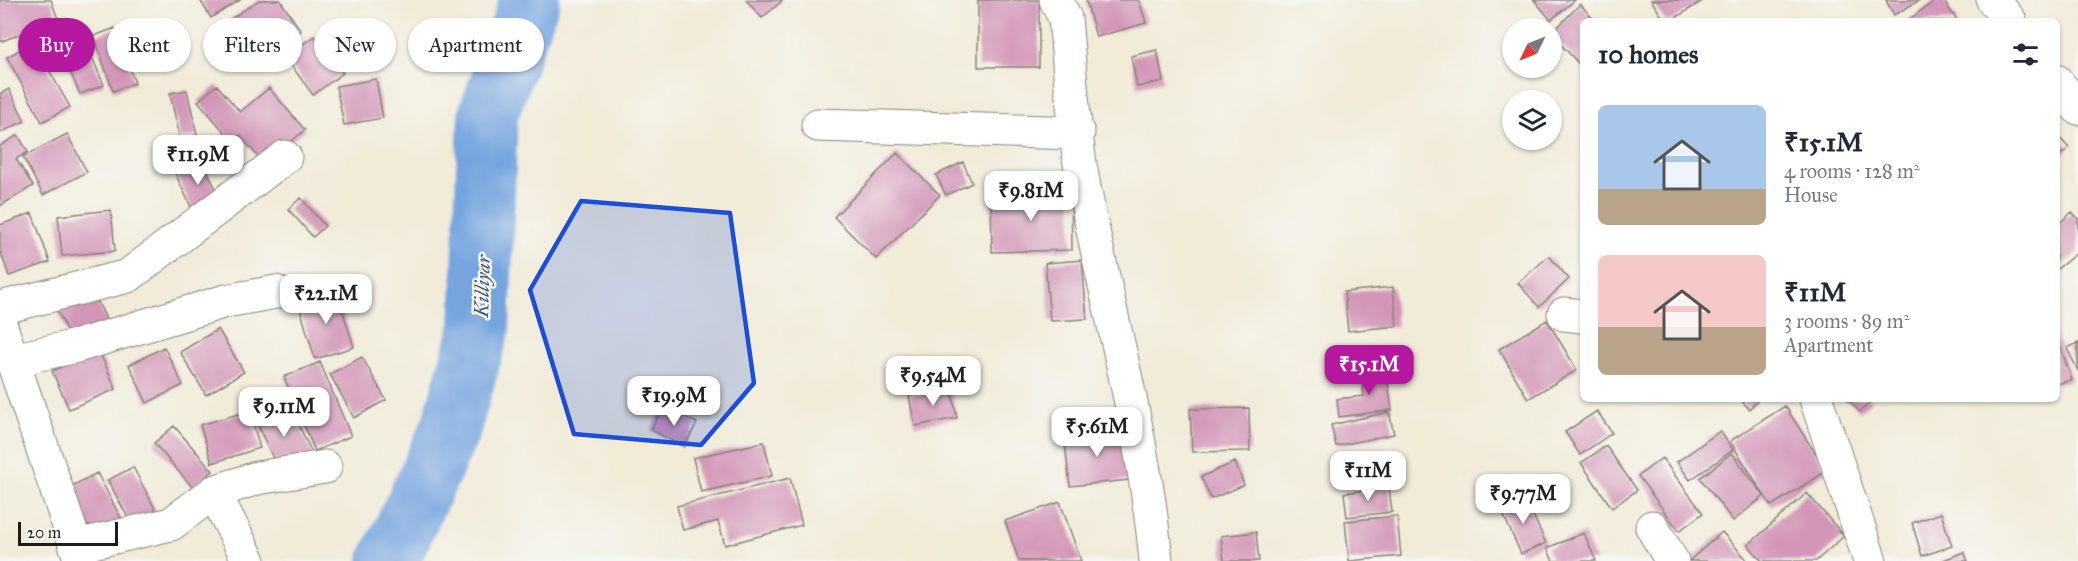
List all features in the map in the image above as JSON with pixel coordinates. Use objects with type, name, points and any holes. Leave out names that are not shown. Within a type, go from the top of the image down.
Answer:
[{"type":"street","points":[[1056,0],[1065,18],[1082,175],[1150,497],[1156,561]]},
{"type":"street","points":[[1993,0],[2008,18]]},
{"type":"street","points":[[2060,86],[2078,108]]},
{"type":"street","points":[[818,125],[1078,133]]},
{"type":"street","points":[[0,308],[128,276],[285,157]]},
{"type":"street","points":[[12,360],[77,346],[226,301],[276,292]]},
{"type":"street","points":[[0,324],[79,554],[171,524],[214,492],[257,478],[325,467]]},
{"type":"street","points":[[1817,402],[1870,561]]},
{"type":"street","points":[[214,492],[249,561]]},
{"type":"street","points":[[1652,527],[1672,561]]},
{"type":"highlighted area","points":[[581,201],[730,213],[754,383],[701,445],[574,434],[530,290]]},
{"type":"building","points":[[0,0],[51,0],[58,18],[18,18],[18,35],[0,42]]},
{"type":"building","points":[[200,0],[240,0],[211,18]]},
{"type":"building","points":[[259,0],[280,0],[292,18],[232,18]]},
{"type":"building","points":[[746,0],[783,0],[762,18]]},
{"type":"building","points":[[978,0],[1039,0],[1039,67],[978,67]]},
{"type":"building","points":[[1086,0],[1139,0],[1146,23],[1096,37]]},
{"type":"building","points":[[1534,0],[1575,0],[1553,18],[1549,18]]},
{"type":"building","points":[[1651,0],[1702,1],[1676,18],[1663,18]]},
{"type":"building","points":[[1886,0],[1920,0],[1894,15]]},
{"type":"building","points":[[1936,0],[1943,0],[1956,18],[1911,18]]},
{"type":"building","points":[[1580,4],[1592,18],[1580,18],[1580,65],[1562,46],[1562,23]]},
{"type":"building","points":[[107,31],[107,72],[131,72],[135,83],[113,91],[95,36]]},
{"type":"building","points":[[314,36],[314,72],[343,73],[313,95],[296,72],[302,72],[302,45]]},
{"type":"building","points":[[1157,50],[1163,81],[1137,87],[1131,56]]},
{"type":"building","points":[[18,51],[18,72],[50,72],[70,107],[42,122],[7,57]]},
{"type":"building","points":[[95,64],[104,85],[80,94],[70,72],[95,72]]},
{"type":"building","points":[[376,79],[383,118],[344,125],[336,86]]},
{"type":"building","points":[[217,85],[240,112],[269,88],[305,130],[264,164],[240,135],[232,141],[198,101]]},
{"type":"building","points":[[9,89],[25,121],[0,133],[0,94]]},
{"type":"building","points":[[187,90],[197,135],[180,139],[170,93]]},
{"type":"building","points":[[67,134],[87,172],[43,195],[23,157]]},
{"type":"building","points":[[18,135],[28,152],[16,159],[33,186],[0,206],[0,146]]},
{"type":"building","points":[[2060,138],[2069,148],[2060,156]]},
{"type":"building","points":[[897,153],[940,195],[876,259],[834,217]]},
{"type":"building","points":[[202,160],[221,200],[194,213],[175,173]]},
{"type":"building","points":[[963,162],[972,183],[946,195],[936,175]]},
{"type":"building","points":[[991,193],[1071,193],[1072,250],[992,252]]},
{"type":"building","points":[[301,198],[325,226],[313,237],[288,209]]},
{"type":"building","points":[[111,210],[115,251],[62,256],[58,216]]},
{"type":"building","points":[[2072,212],[2078,219],[2078,252],[2060,267],[2060,222]]},
{"type":"building","points":[[32,213],[50,262],[9,276],[0,250],[0,225]]},
{"type":"building","points":[[1549,256],[1569,279],[1539,307],[1518,283]]},
{"type":"building","points":[[1082,260],[1087,319],[1050,321],[1045,263]]},
{"type":"building","points":[[1393,287],[1397,326],[1348,331],[1344,292]]},
{"type":"building","points":[[336,290],[354,347],[315,359],[298,302]]},
{"type":"building","points":[[94,293],[109,326],[71,342],[57,309]]},
{"type":"building","points":[[1547,320],[1577,370],[1528,399],[1499,349]]},
{"type":"building","points":[[218,329],[244,372],[206,395],[180,352]]},
{"type":"building","points":[[2078,343],[2078,371],[2067,348]]},
{"type":"building","points":[[2060,346],[2072,380],[2060,383]]},
{"type":"building","points":[[164,347],[183,385],[147,403],[129,365]]},
{"type":"building","points":[[99,351],[116,389],[69,409],[52,371]]},
{"type":"building","points":[[362,357],[386,400],[354,418],[330,374]]},
{"type":"building","points":[[320,362],[351,436],[315,451],[284,377]]},
{"type":"building","points":[[1386,369],[1392,410],[1339,417],[1337,399],[1364,396],[1361,372]]},
{"type":"building","points":[[951,388],[957,418],[915,426],[909,396]]},
{"type":"building","points":[[1743,402],[1756,402],[1749,409]]},
{"type":"building","points":[[1850,402],[1870,402],[1860,412]]},
{"type":"building","points":[[289,405],[313,455],[279,471],[256,421]]},
{"type":"building","points":[[664,406],[697,423],[684,447],[651,430]]},
{"type":"building","points":[[1785,406],[1827,471],[1771,506],[1730,441]]},
{"type":"building","points":[[1249,408],[1250,451],[1192,452],[1190,409]]},
{"type":"building","points":[[249,411],[260,448],[212,463],[200,425]]},
{"type":"building","points":[[1597,411],[1612,433],[1580,455],[1565,432]]},
{"type":"building","points":[[1389,412],[1394,434],[1336,446],[1331,425]]},
{"type":"building","points":[[174,426],[213,471],[193,488],[154,443]]},
{"type":"building","points":[[1125,430],[1130,480],[1070,486],[1064,436]]},
{"type":"building","points":[[1720,431],[1733,450],[1690,480],[1677,462]]},
{"type":"building","points":[[764,442],[772,476],[701,492],[693,458]]},
{"type":"building","points":[[1606,446],[1637,490],[1612,508],[1581,463]]},
{"type":"building","points":[[1732,453],[1764,496],[1733,521],[1700,478]]},
{"type":"building","points":[[1662,458],[1703,513],[1679,531],[1638,476]]},
{"type":"building","points":[[1235,462],[1244,485],[1211,499],[1201,477]]},
{"type":"building","points":[[133,467],[161,520],[136,533],[108,480]]},
{"type":"building","points":[[97,473],[123,522],[93,539],[66,489]]},
{"type":"building","points":[[790,478],[802,525],[725,545],[718,521],[683,530],[677,506]]},
{"type":"building","points":[[1389,487],[1392,512],[1347,517],[1344,493]]},
{"type":"building","points":[[1807,493],[1844,536],[1816,561],[1762,561],[1748,545]]},
{"type":"building","points":[[1524,496],[1546,543],[1521,554],[1500,507]]},
{"type":"building","points":[[1060,502],[1081,561],[1019,561],[1005,521]]},
{"type":"building","points":[[1941,513],[1952,546],[1922,556],[1912,523]]},
{"type":"building","points":[[1397,516],[1401,556],[1349,561],[1345,521]]},
{"type":"building","points":[[1256,532],[1259,561],[1224,561],[1221,536]]},
{"type":"building","points":[[1722,532],[1748,561],[1689,561]]},
{"type":"building","points":[[1584,533],[1596,561],[1553,561],[1547,548]]},
{"type":"building","points":[[1964,552],[1968,561],[1941,561]]},
{"type":"waterway","name":"Killiyar","points":[[389,561],[451,428],[480,328],[488,115],[530,0]]}]
